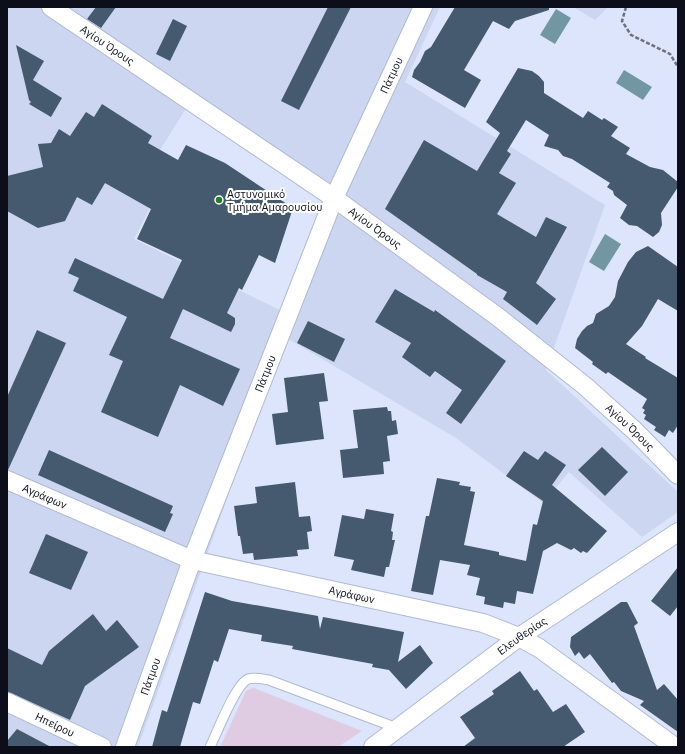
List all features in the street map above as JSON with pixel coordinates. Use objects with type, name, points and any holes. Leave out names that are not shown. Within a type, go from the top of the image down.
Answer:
[{"type":"street","name":"Αγίου Όρους","points":[[51,7],[334,198],[498,317],[585,386],[635,431],[678,475]]},
{"type":"street","name":"Πάτμου","points":[[125,747],[192,560],[334,198],[424,7]]},
{"type":"street","name":"Αγράφων","points":[[7,480],[192,560],[483,623],[519,637],[539,648],[676,747]]},
{"type":"street","name":"Ελευθερίας","points":[[373,747],[519,637],[678,532]]},
{"type":"street","name":"Ηπείρου","points":[[7,702],[102,747]]},
{"type":"lane","points":[[210,747],[234,695],[240,686],[248,680],[258,678],[269,680],[397,728]]},
{"type":"path","points":[[626,7],[622,21],[631,35],[670,54],[678,67]]},
{"type":"shaded area","points":[[7,7],[440,7],[405,82],[605,205],[546,370],[678,492],[678,512],[642,537],[569,472],[543,503],[456,438],[285,337],[138,747],[7,747]],"holes":[[[187,107],[334,206],[292,316],[134,239],[157,194],[143,177]]]},
{"type":"shaded area","points":[[573,7],[608,7],[595,20]]},
{"type":"shaded area","points":[[556,9],[571,18],[555,44],[540,35]]},
{"type":"shaded area","points":[[624,70],[652,87],[643,100],[616,83]]},
{"type":"shaded area","points":[[605,234],[621,244],[604,271],[589,262]]},
{"type":"shaded area","points":[[253,688],[362,731],[338,747],[220,747],[246,691]]},
{"type":"building","points":[[96,7],[116,7],[101,28],[87,19]]},
{"type":"building","points":[[328,7],[351,7],[299,110],[281,101]]},
{"type":"building","points":[[455,7],[549,7],[549,10],[515,21],[509,29],[493,21],[464,70],[481,80],[465,108],[412,77],[414,70],[425,51],[431,47]]},
{"type":"building","points":[[173,19],[187,26],[170,61],[156,54]]},
{"type":"building","points":[[16,45],[44,61],[33,80],[62,98],[51,117],[29,104],[31,102],[29,100]]},
{"type":"building","points":[[518,68],[532,71],[539,76],[544,82],[544,93],[583,118],[588,111],[602,120],[604,118],[618,127],[611,136],[630,148],[626,154],[650,167],[663,170],[678,182],[678,187],[661,213],[662,225],[659,232],[653,237],[637,226],[629,225],[620,218],[627,205],[614,195],[613,191],[607,187],[610,183],[572,159],[563,156],[558,150],[544,146],[549,135],[526,120],[507,151],[511,154],[499,173],[516,183],[497,214],[536,237],[546,217],[567,227],[536,283],[556,299],[537,325],[503,299],[507,292],[477,275],[385,209],[424,140],[477,171],[500,133],[486,122]]},
{"type":"building","points":[[102,104],[152,136],[148,143],[178,160],[186,145],[225,163],[293,208],[275,263],[259,255],[242,290],[239,288],[227,313],[235,318],[235,324],[231,332],[183,309],[170,338],[240,369],[223,406],[180,385],[158,437],[101,412],[123,361],[109,355],[127,317],[73,291],[79,278],[68,273],[75,258],[163,299],[182,260],[137,239],[151,209],[105,183],[92,205],[77,197],[65,221],[38,228],[7,211],[7,176],[43,167],[38,144],[51,143],[59,129],[70,136],[86,112],[94,117]]},
{"type":"building","points":[[648,246],[678,267],[678,311],[658,299],[642,326],[626,344],[646,357],[645,358],[678,378],[678,425],[673,433],[669,430],[665,437],[654,430],[656,427],[644,419],[646,415],[643,413],[645,410],[642,408],[647,399],[608,372],[606,374],[592,364],[593,362],[575,348],[577,339],[582,331],[593,323],[596,314],[609,306],[615,297],[618,281],[628,262],[636,252]]},
{"type":"building","points":[[395,289],[434,312],[435,310],[506,361],[461,424],[446,413],[462,390],[435,371],[430,377],[402,357],[411,343],[375,322]]},
{"type":"building","points":[[308,321],[345,339],[334,362],[297,343]]},
{"type":"building","points":[[37,330],[66,343],[7,470],[7,397]]},
{"type":"building","points":[[324,373],[328,401],[319,402],[324,439],[276,445],[272,414],[288,412],[284,378]]},
{"type":"building","points":[[387,407],[388,411],[391,411],[392,421],[396,420],[398,434],[387,436],[390,461],[383,462],[384,474],[343,478],[340,450],[358,448],[353,410]]},
{"type":"building","points":[[602,447],[628,472],[605,496],[578,470]]},
{"type":"building","points":[[49,450],[173,506],[170,513],[173,514],[165,532],[38,475]]},
{"type":"building","points":[[524,451],[538,460],[545,451],[566,465],[552,485],[607,531],[587,553],[583,551],[581,553],[574,548],[571,550],[557,543],[543,551],[533,594],[517,591],[515,604],[504,602],[503,608],[484,604],[485,597],[476,595],[480,578],[467,575],[470,565],[440,560],[433,595],[411,591],[426,516],[429,516],[437,478],[460,482],[459,485],[471,487],[470,491],[475,492],[464,545],[499,552],[499,555],[526,561],[533,524],[537,525],[543,501],[506,476]]},
{"type":"building","points":[[295,482],[299,517],[310,516],[312,531],[307,532],[309,549],[297,550],[298,556],[254,560],[253,553],[243,554],[240,536],[238,536],[234,506],[257,503],[255,487]]},
{"type":"building","points":[[366,509],[394,514],[391,531],[393,532],[392,540],[395,540],[389,567],[386,567],[384,577],[351,570],[354,560],[334,556],[342,515],[364,519]]},
{"type":"building","points":[[46,534],[88,552],[71,590],[29,573]]},
{"type":"building","points":[[678,567],[678,606],[670,616],[651,601]]},
{"type":"building","points":[[205,592],[232,601],[318,616],[320,629],[323,617],[404,632],[398,662],[420,645],[433,663],[406,689],[389,670],[372,667],[373,664],[292,649],[293,646],[261,641],[262,635],[229,629],[218,662],[214,660],[200,704],[193,702],[180,747],[152,747],[162,710],[167,712]]},
{"type":"building","points":[[621,602],[627,602],[638,623],[634,626],[657,690],[664,684],[678,700],[678,732],[640,705],[644,701],[621,691],[614,682],[612,683],[590,654],[584,659],[579,652],[575,656],[570,647],[571,637]]},
{"type":"building","points":[[93,614],[106,631],[117,620],[139,647],[85,686],[70,720],[7,692],[7,648],[42,665],[49,651]]},
{"type":"building","points":[[520,671],[534,691],[537,689],[553,712],[566,704],[585,732],[563,747],[463,747],[475,738],[460,717],[494,694],[492,691]]},
{"type":"building","points":[[17,729],[51,747],[7,747],[7,741]]},
{"type":"place","name":"Αστυνομικό Τμήμα Αμαρουσίου","points":[[219,200]]}]
